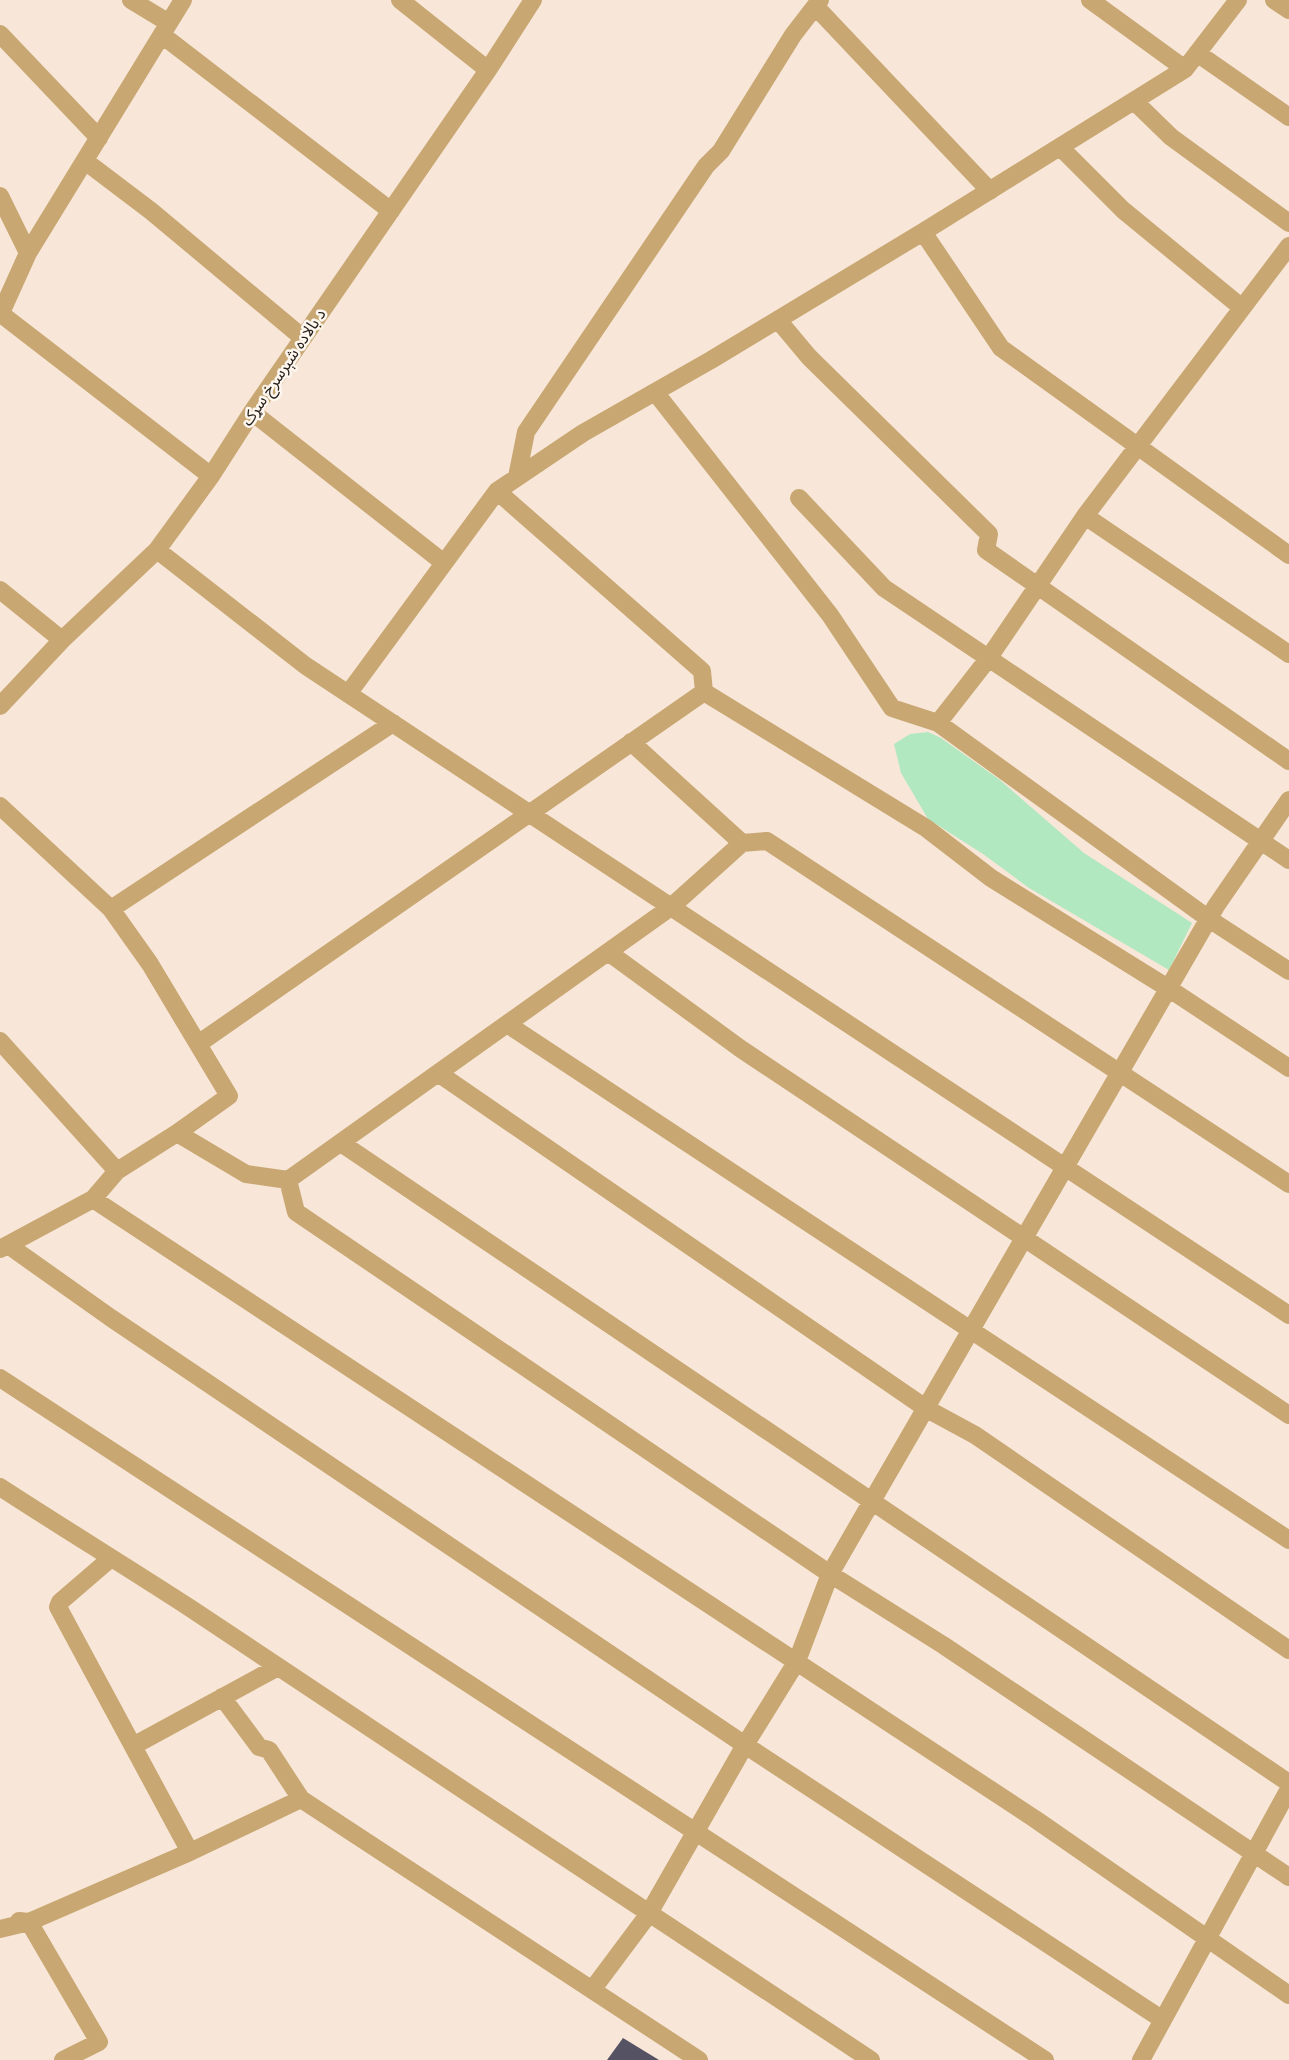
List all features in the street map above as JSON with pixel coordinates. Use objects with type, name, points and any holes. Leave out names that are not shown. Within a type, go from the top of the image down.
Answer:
[{"type":"street","points":[[131,0],[391,211]]},
{"type":"street","points":[[183,0],[28,253],[0,314],[211,476]]},
{"type":"street","points":[[400,0],[488,70]]},
{"type":"street","name":"د بالاده شېرسرخ سړک","points":[[0,706],[62,640],[157,550],[211,476],[252,412],[488,70],[533,0]]},
{"type":"street","points":[[1090,0],[1185,69]]},
{"type":"street","points":[[348,694],[497,491],[583,433],[778,320],[924,232],[1185,69],[1238,0]]},
{"type":"street","points":[[1274,0],[1289,10]]},
{"type":"street","points":[[518,477],[526,432],[706,166],[721,151],[793,35],[818,4],[990,191]]},
{"type":"street","points":[[0,34],[98,138]]},
{"type":"street","points":[[1197,53],[1289,117]]},
{"type":"street","points":[[1134,101],[1171,137],[1289,223]]},
{"type":"street","points":[[1060,147],[1123,210],[1241,307]]},
{"type":"street","points":[[85,161],[152,211],[303,338]]},
{"type":"street","points":[[0,196],[28,253]]},
{"type":"street","points":[[924,232],[1001,348],[1289,555]]},
{"type":"street","points":[[938,723],[988,658],[1085,516],[1241,307],[1289,246]]},
{"type":"street","points":[[778,320],[809,357],[989,534],[986,550],[1036,587],[1289,761]]},
{"type":"street","points":[[655,392],[830,615],[892,708],[938,723],[1209,919],[1289,971]]},
{"type":"street","points":[[252,412],[444,563]]},
{"type":"street","points":[[497,491],[702,671],[704,692]]},
{"type":"street","points":[[799,498],[884,588],[1289,860]]},
{"type":"street","points":[[1085,516],[1289,654]]},
{"type":"street","points":[[157,550],[306,666],[1289,1315]]},
{"type":"street","points":[[0,590],[62,640]]},
{"type":"street","points":[[198,1044],[704,692]]},
{"type":"street","points":[[704,692],[926,828],[991,878],[1168,989],[1289,1068]]},
{"type":"street","points":[[110,908],[393,723]]},
{"type":"street","points":[[631,742],[742,843]]},
{"type":"street","points":[[592,1990],[648,1915],[745,1745],[797,1661],[830,1574],[1209,919],[1289,800]]},
{"type":"street","points":[[0,806],[110,908],[150,964],[230,1096],[117,1172],[92,1199],[4,1247],[745,1745],[1162,2020]]},
{"type":"street","points":[[176,1133],[246,1174],[288,1180],[671,907],[742,843],[767,841],[1289,1184]]},
{"type":"street","points":[[608,952],[741,1049],[1289,1415]]},
{"type":"street","points":[[507,1024],[1289,1540]]},
{"type":"street","points":[[0,1041],[117,1172]]},
{"type":"street","points":[[438,1073],[927,1409],[974,1434],[1289,1650]]},
{"type":"street","points":[[341,1143],[1289,1783]]},
{"type":"street","points":[[288,1180],[296,1212],[830,1574],[943,1645],[1289,1877]]},
{"type":"street","points":[[92,1199],[1035,1819],[1289,1995]]},
{"type":"street","points":[[0,1378],[1045,2060]]},
{"type":"street","points":[[0,1487],[110,1559],[187,1606],[553,1848],[648,1915],[871,2060]]},
{"type":"street","points":[[110,1559],[60,1602],[58,1607],[190,1852]]},
{"type":"street","points":[[133,1746],[278,1667]]},
{"type":"street","points":[[222,1697],[259,1747],[270,1750],[301,1799],[699,2060]]},
{"type":"street","points":[[1141,2060],[1289,1789]]},
{"type":"street","points":[[0,1929],[28,1922],[190,1852],[301,1799]]},
{"type":"street","points":[[0,1917],[28,1922],[99,2042],[63,2060]]},
{"type":"green space","points":[[928,732],[941,738],[1000,780],[1084,853],[1192,923],[1169,970],[1029,888],[983,854],[928,819],[901,773],[894,744],[910,734]]},
{"type":"building","points":[[623,2038],[659,2060],[607,2060]]}]
